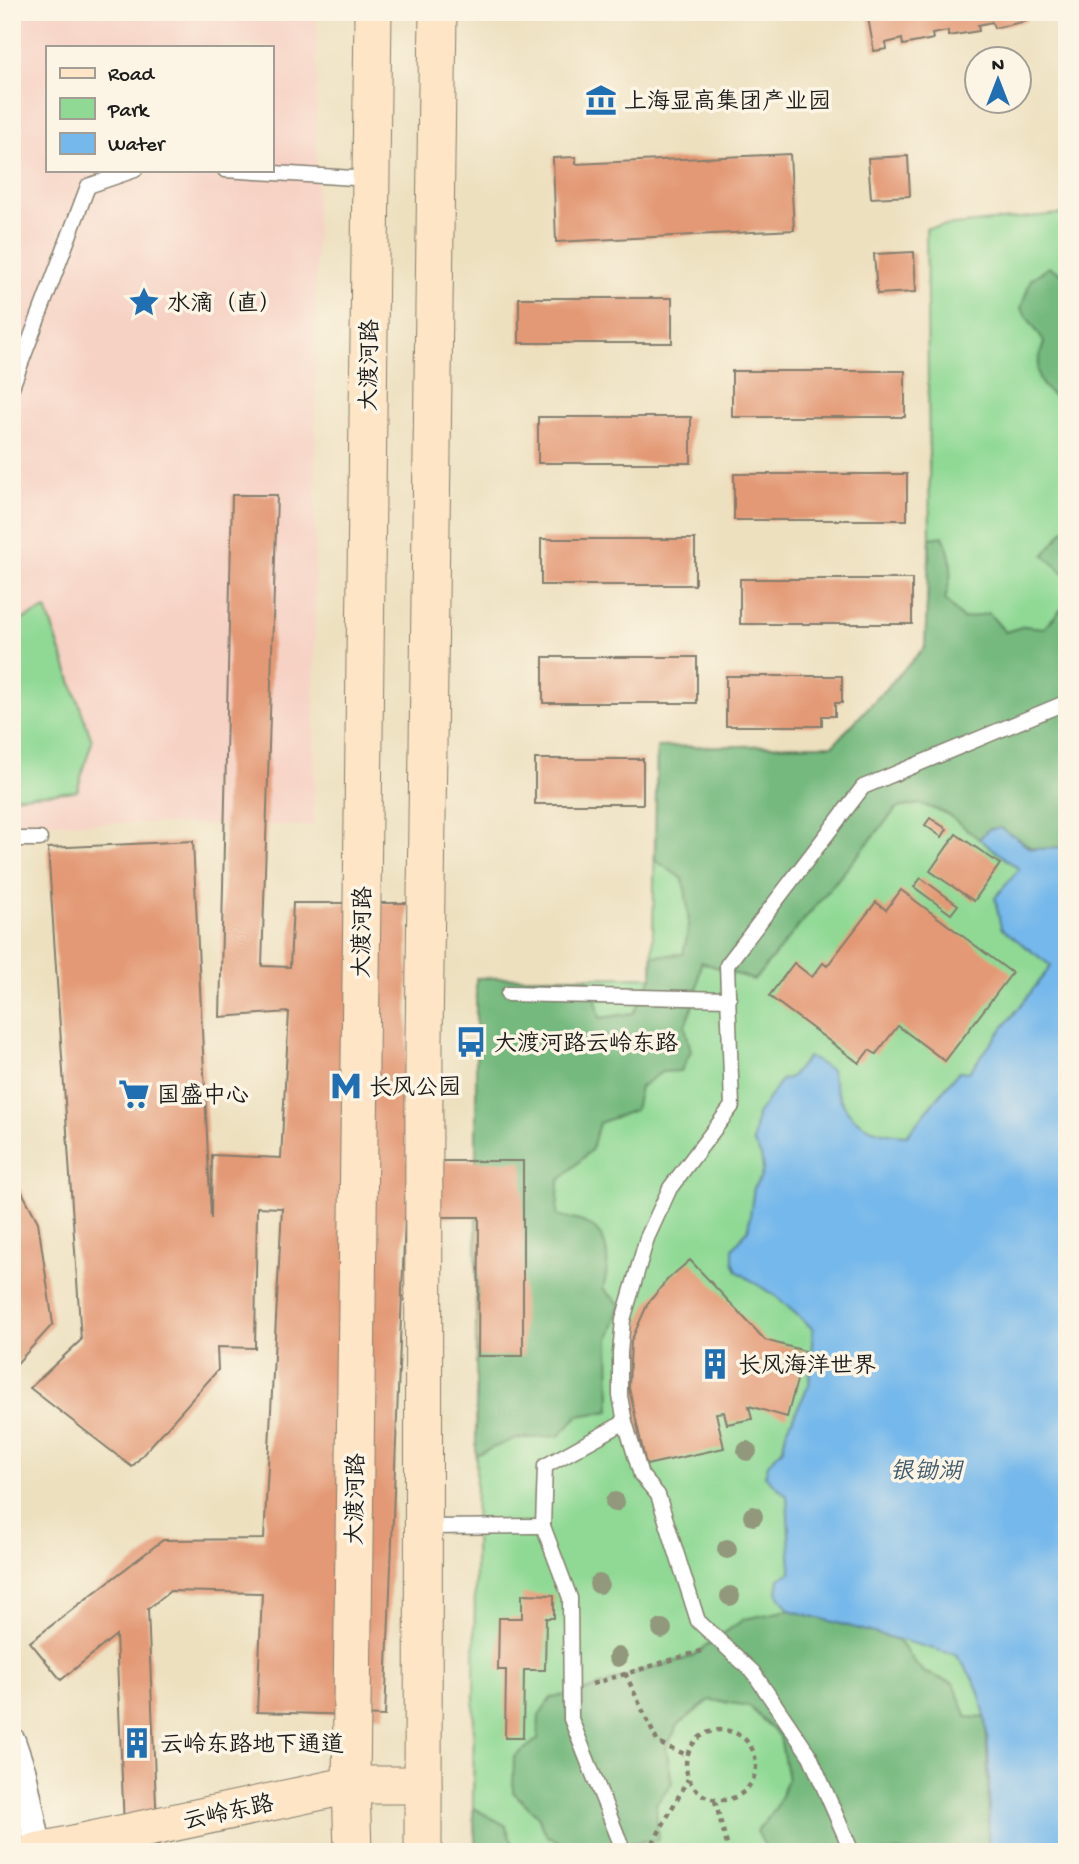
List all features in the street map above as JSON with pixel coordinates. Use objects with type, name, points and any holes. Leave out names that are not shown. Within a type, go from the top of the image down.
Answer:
[{"type":"main road","name":"大渡河路","points":[[353,1852],[351,1785],[373,12]]},
{"type":"main road","points":[[423,1852],[424,1040],[438,12]]},
{"type":"main road","name":"云岭东路","points":[[37,1851],[351,1785],[423,1785]]},
{"type":"street","points":[[12,1741],[23,1773],[37,1851]]},
{"type":"lane","points":[[12,387],[88,187],[129,172]]},
{"type":"lane","points":[[257,172],[370,179]]},
{"type":"lane","points":[[852,1852],[810,1756],[753,1672],[698,1621],[658,1496],[642,1475],[625,1422],[620,1396],[621,1342],[628,1299],[646,1238],[670,1188],[732,1106],[727,965],[863,787],[1067,702]]},
{"type":"lane","points":[[12,839],[40,839]]},
{"type":"lane","points":[[508,994],[729,999]]},
{"type":"lane","points":[[624,1852],[571,1719],[570,1598],[543,1526],[545,1466],[625,1422]]},
{"type":"lane","points":[[423,1527],[543,1526]]},
{"type":"path","points":[[571,1690],[723,1644]]},
{"type":"path","points":[[625,1673],[658,1743],[687,1755]]},
{"type":"path","points":[[712,1731],[734,1732],[752,1747],[757,1769],[754,1780],[738,1797],[715,1801],[695,1789],[688,1779],[685,1767],[687,1755],[701,1736],[712,1731]]},
{"type":"path","points":[[648,1852],[688,1779]]},
{"type":"path","points":[[715,1801],[729,1852]]},
{"type":"shaded area","points":[[12,12],[317,12],[314,826],[12,822]]},
{"type":"green space","name":"长风公园","points":[[1067,213],[1067,1852],[476,1852],[473,1808],[476,978],[652,977],[657,747],[833,745],[925,647],[930,538],[926,228]]},
{"type":"green space","points":[[1049,267],[1067,276],[1067,406],[1039,380],[1038,365],[1044,342],[1021,308],[1031,279]]},
{"type":"green space","points":[[1067,526],[1067,576],[1044,555]]},
{"type":"green space","points":[[943,536],[951,568],[945,600],[963,619],[989,613],[1005,632],[1025,626],[1044,628],[1067,603],[1067,842],[1064,847],[1049,850],[1031,848],[1016,837],[989,829],[979,839],[947,814],[921,804],[897,808],[754,980],[701,962],[696,997],[685,1026],[691,1051],[681,1071],[662,1072],[640,1087],[635,1110],[599,1123],[592,1149],[559,1181],[557,1215],[589,1225],[602,1238],[607,1254],[603,1289],[621,1305],[609,1339],[610,1411],[578,1416],[559,1436],[514,1439],[476,1455],[476,978],[586,977],[594,990],[600,1018],[634,1013],[652,977],[653,956],[683,954],[688,925],[683,879],[655,860],[657,747],[833,745],[925,647],[930,538]]},
{"type":"green space","points":[[46,609],[92,741],[77,791],[12,797],[12,624]]},
{"type":"green space","points":[[789,1610],[896,1639],[923,1672],[953,1683],[967,1717],[986,1718],[988,1852],[768,1852],[757,1831],[775,1809],[788,1780],[780,1737],[749,1706],[710,1700],[678,1725],[666,1748],[672,1783],[656,1804],[658,1840],[599,1846],[581,1852],[547,1836],[538,1816],[513,1792],[514,1757],[538,1739],[539,1715],[551,1698],[592,1689],[691,1657],[744,1619]]},
{"type":"green space","points":[[473,1808],[505,1825],[516,1852],[476,1852]]},
{"type":"water","name":"银锄湖","points":[[1002,828],[1030,848],[1064,847],[1067,842],[1067,1852],[988,1852],[989,1766],[985,1720],[975,1683],[956,1655],[789,1610],[777,1592],[779,1579],[791,1572],[787,1496],[765,1476],[768,1464],[783,1448],[786,1432],[809,1385],[813,1329],[778,1298],[737,1271],[733,1261],[733,1248],[748,1230],[754,1187],[763,1168],[761,1156],[753,1142],[757,1115],[781,1080],[791,1077],[808,1057],[831,1070],[840,1099],[855,1119],[877,1130],[907,1135],[959,1071],[969,1072],[1051,966],[1001,928],[995,898],[1019,869],[979,839],[989,829]]},
{"type":"building","points":[[867,12],[1039,14],[1026,16],[1027,21],[994,28],[992,22],[978,25],[979,31],[948,36],[948,31],[932,34],[933,39],[903,45],[902,39],[886,43],[887,49],[874,51]]},
{"type":"building","points":[[1042,12],[1058,12],[1059,15],[1043,18]]},
{"type":"building","points":[[790,154],[794,230],[556,242],[553,158],[576,157],[576,164]]},
{"type":"building","points":[[908,156],[910,196],[871,198],[868,158]]},
{"type":"building","points":[[914,252],[916,292],[877,294],[874,254]]},
{"type":"building","points":[[519,298],[672,298],[672,343],[519,343]]},
{"type":"building","points":[[732,371],[905,371],[905,417],[732,417]]},
{"type":"building","points":[[538,417],[691,417],[691,463],[538,463]]},
{"type":"building","points":[[734,474],[907,474],[907,520],[734,520]]},
{"type":"building","name":"长风公园","points":[[232,495],[277,495],[262,966],[290,967],[293,903],[408,903],[407,1161],[523,1161],[523,1356],[478,1356],[479,1217],[405,1217],[385,1716],[257,1712],[262,1593],[170,1591],[148,1609],[158,1852],[125,1852],[116,1635],[61,1680],[30,1642],[163,1540],[264,1539],[282,1208],[257,1207],[255,1348],[217,1347],[218,1370],[132,1467],[30,1388],[81,1340],[48,848],[193,841],[211,1219],[212,1155],[281,1158],[289,1012],[220,1017]]},
{"type":"building","points":[[541,539],[695,539],[695,585],[541,585]]},
{"type":"building","points":[[740,579],[912,579],[912,624],[740,624]]},
{"type":"building","points":[[543,657],[697,657],[697,703],[543,703]]},
{"type":"building","points":[[726,676],[842,676],[842,703],[835,703],[835,716],[822,716],[822,726],[726,726]]},
{"type":"building","points":[[535,759],[643,759],[643,804],[535,804]]},
{"type":"building","points":[[930,818],[947,829],[942,837],[925,825]]},
{"type":"building","points":[[956,834],[1000,864],[974,901],[930,871]]},
{"type":"building","points":[[921,878],[958,905],[951,914],[914,887]]},
{"type":"building","points":[[901,890],[1012,973],[945,1061],[898,1026],[876,1054],[869,1050],[859,1063],[769,996],[794,963],[812,977],[823,963],[827,966],[876,902],[886,910]]},
{"type":"building","points":[[12,1173],[38,1222],[53,1324],[12,1369]]},
{"type":"building","name":"长风海洋世界","points":[[690,1260],[765,1340],[805,1351],[787,1417],[749,1406],[752,1419],[727,1424],[724,1412],[716,1413],[724,1448],[646,1465],[629,1388],[631,1341],[648,1303],[667,1280]]},
{"type":"building","points":[[522,1594],[554,1595],[554,1618],[546,1618],[545,1670],[524,1670],[523,1738],[505,1738],[506,1670],[498,1670],[499,1618],[522,1618]]},
{"type":"place","name":"上海显高集团产业园","points":[[601,100]]},
{"type":"place","name":"水滴（直）","points":[[144,302]]},
{"type":"place","name":"大渡河路云岭东路","points":[[471,1042]]},
{"type":"place","name":"长风公园","points":[[346,1086]]},
{"type":"place","name":"国盛中心","points":[[134,1094]]},
{"type":"place","name":"长风海洋世界","points":[[715,1364]]},
{"type":"place","name":"云岭东路地下通道","points":[[137,1743]]}]
